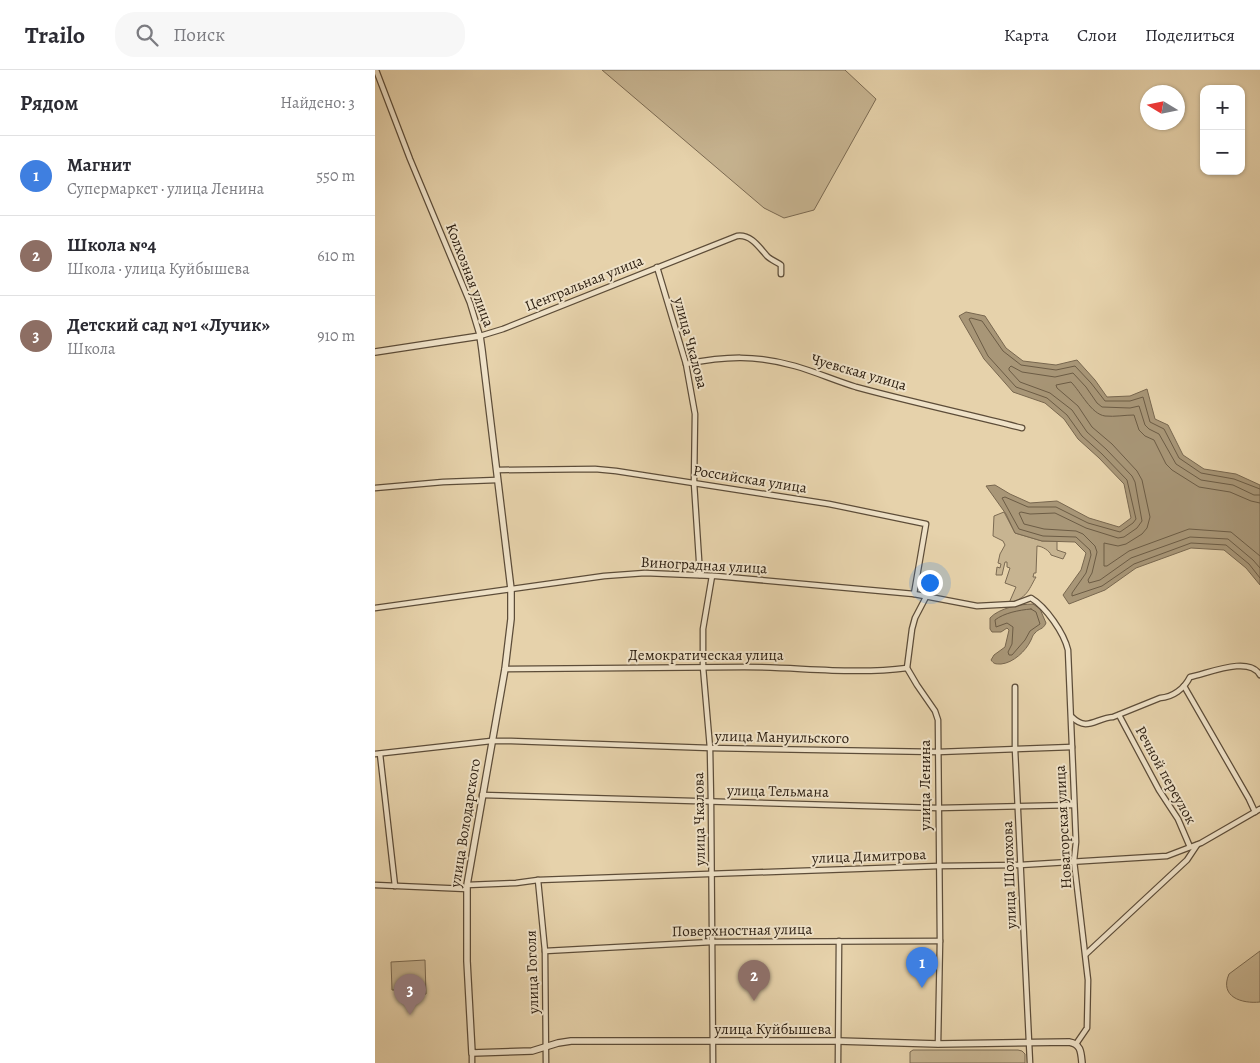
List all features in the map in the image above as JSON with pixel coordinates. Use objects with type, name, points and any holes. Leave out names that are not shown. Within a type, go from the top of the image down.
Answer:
[{"type":"street","name":"Колхозная улица","points":[[377,70],[412,164],[470,303],[479,336],[511,589]]},
{"type":"street","name":"Центральная улица","points":[[375,352],[479,336],[503,329],[657,267],[741,236],[747,237],[759,245],[770,258],[781,265],[781,274]]},
{"type":"street","name":"улица Чкалова","points":[[657,267],[687,364],[695,414],[694,483],[700,576]]},
{"type":"street","name":"Чуевская улица","points":[[687,364],[716,358],[748,357],[772,361],[796,366],[855,386],[1022,428]]},
{"type":"street","name":"Российская улица","points":[[497,470],[595,469],[829,504],[926,524],[915,594]]},
{"type":"street","points":[[375,488],[443,482],[497,480]]},
{"type":"street","name":"Виноградная улица","points":[[375,608],[604,576],[645,573],[712,576],[915,594],[977,606],[1015,604],[1031,598]]},
{"type":"street","name":"улица Чкалова","points":[[712,576],[703,629],[703,667],[710,748],[713,1063]]},
{"type":"street","name":"улица Володарского","points":[[472,1063],[467,961],[467,887],[505,669],[511,619],[511,589]]},
{"type":"street","points":[[907,668],[912,629],[925,597]]},
{"type":"street","name":"Новаторская улица","points":[[1031,598],[1037,601],[1066,639],[1069,650],[1076,842],[1074,862],[1088,972],[1088,1023],[1085,1034],[1076,1044]]},
{"type":"street","points":[[1072,717],[1078,723],[1091,724],[1119,715],[1160,698],[1168,697],[1184,686],[1190,677],[1227,667],[1249,666],[1258,671],[1260,675]]},
{"type":"street","name":"Демократическая улица","points":[[505,669],[703,667],[802,668],[848,672],[885,671],[907,668]]},
{"type":"street","name":"улица Ленина","points":[[907,668],[935,711],[938,720],[940,941],[938,1044]]},
{"type":"street","points":[[1184,686],[1255,812]]},
{"type":"street","name":"улица Шолохова","points":[[1015,687],[1015,749],[1030,1063]]},
{"type":"street","name":"Речной переулок","points":[[1119,715],[1159,790],[1178,819],[1190,847]]},
{"type":"street","name":"улица Мануильского","points":[[377,754],[491,742],[938,752],[1072,747]]},
{"type":"street","points":[[377,754],[395,886]]},
{"type":"street","name":"улица Тельмана","points":[[482,795],[938,808],[1074,805]]},
{"type":"street","name":"улица Димитрова","points":[[375,885],[467,887],[538,880],[939,866],[1021,865],[1167,856],[1197,844],[1260,809]]},
{"type":"street","points":[[1086,954],[1187,860],[1197,844]]},
{"type":"street","name":"улица Гоголя","points":[[538,880],[545,951],[546,1063]]},
{"type":"street","points":[[838,1063],[839,941]]},
{"type":"street","name":"Поверхностная улица","points":[[545,951],[712,942],[940,941]]},
{"type":"street","name":"улица Куйбышева","points":[[472,1053],[520,1052],[546,1048],[558,1043],[571,1041],[838,1041],[938,1044],[1069,1042],[1076,1044]]},
{"type":"street","points":[[1076,1044],[1081,1050],[1082,1063]]},
{"type":"shaded area","points":[[602,70],[845,70],[876,99],[814,210],[784,218],[764,208]]},
{"type":"shaded area","points":[[1004,512],[1015,533],[1042,541],[1057,541],[1057,550],[1066,553],[1063,559],[1051,555],[1046,549],[1037,546],[1036,573],[1034,573],[1033,577],[1036,577],[1029,590],[1020,599],[1009,603],[1016,587],[1005,583],[1010,568],[1007,567],[1007,562],[1005,562],[1002,575],[996,575],[997,567],[1000,568],[1001,564],[998,563],[1000,554],[1005,545],[1003,541],[993,536],[994,516]]},
{"type":"shaded area","points":[[1260,951],[1260,1002],[1240,1000],[1234,997],[1227,988],[1229,974]]},
{"type":"shaded area","points":[[425,960],[426,994],[405,995],[401,990],[392,990],[391,962]]},
{"type":"shaded area","points":[[913,1050],[1018,1050],[1025,1054],[1025,1063],[910,1063],[910,1052]]},
{"type":"water","points":[[966,312],[985,316],[1006,348],[1023,361],[1056,365],[1077,360],[1107,397],[1130,396],[1147,389],[1155,419],[1168,425],[1183,455],[1204,469],[1236,474],[1260,485],[1260,585],[1246,568],[1224,550],[1191,548],[1136,568],[1105,590],[1069,604],[1063,595],[1081,570],[1086,553],[1075,542],[1042,541],[1015,533],[1006,514],[986,486],[995,485],[1030,503],[1057,501],[1089,518],[1119,527],[1131,518],[1124,484],[1078,439],[1064,419],[1045,403],[1013,392],[984,359],[959,316]]},
{"type":"water","points":[[1033,604],[1040,609],[1046,623],[1045,625],[1034,634],[1029,644],[1019,656],[1006,663],[994,663],[991,660],[994,655],[1005,647],[1009,630],[1007,628],[1001,632],[992,632],[990,629],[990,618],[1010,607]]},
{"type":"place","name":"Магнит","points":[[922,988]]},
{"type":"place","name":"Школа №4","points":[[754,1001]]},
{"type":"place","name":"Детский сад №1 «Лучик»","points":[[410,1015]]}]
